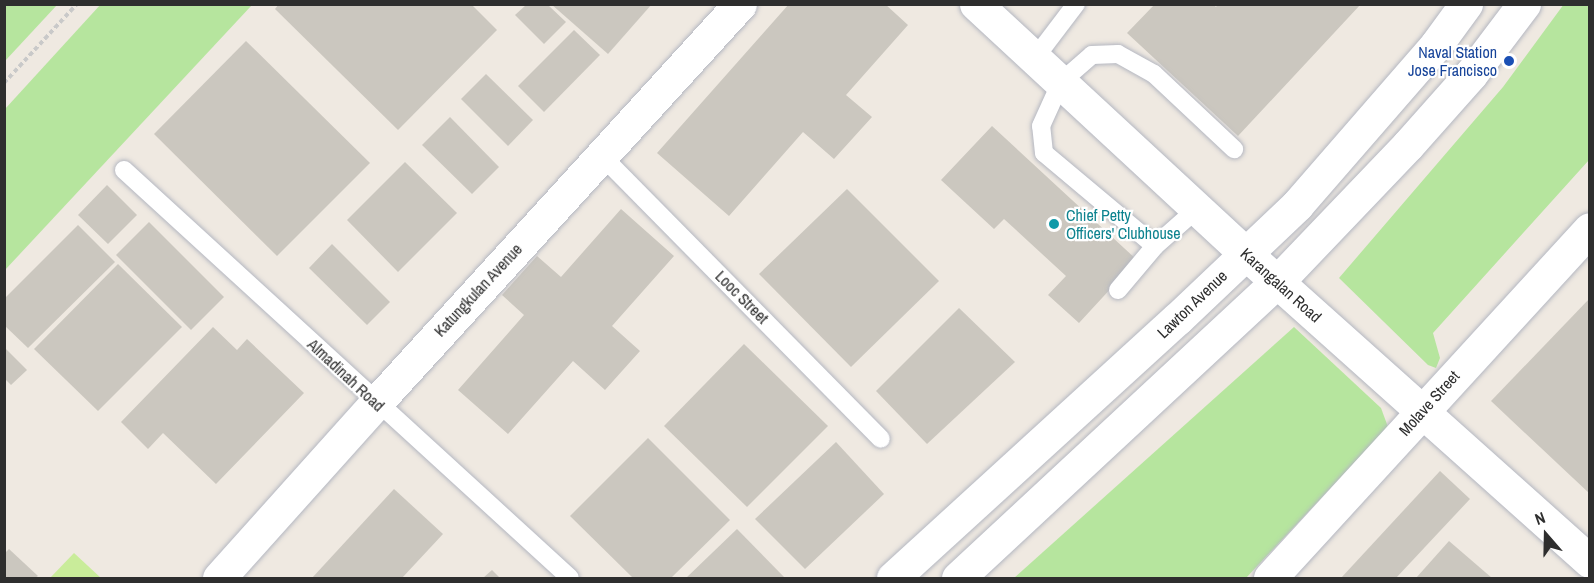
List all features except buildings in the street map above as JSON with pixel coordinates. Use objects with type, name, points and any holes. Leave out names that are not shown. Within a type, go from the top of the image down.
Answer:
[{"type":"street","name":"Katungkulan Avenue","points":[[219,579],[376,403],[740,4]]},
{"type":"street","name":"Karangalan Road","points":[[976,4],[1245,253],[1590,563]]},
{"type":"street","name":"Lawton Avenue","points":[[893,579],[1177,319],[1297,205],[1436,45],[1466,4]]},
{"type":"street","points":[[958,579],[1278,281],[1408,145],[1471,74],[1524,4]]},
{"type":"street","name":"Molave Street","points":[[1270,579],[1590,229]]},
{"type":"street","points":[[1578,579],[1590,563]]},
{"type":"lane","points":[[1035,58],[1076,4]]},
{"type":"lane","points":[[1155,246],[1044,153],[1041,126],[1061,82],[1092,55],[1118,54],[1154,74],[1234,149]]},
{"type":"lane","name":"Looc Street","points":[[602,156],[881,439]]},
{"type":"lane","name":"Almadinah Road","points":[[124,170],[570,579]]},
{"type":"lane","points":[[1118,290],[1155,246],[1198,208]]},
{"type":"path","points":[[4,83],[77,4]]},
{"type":"green space","points":[[101,4],[252,5],[5,270],[5,109]]},
{"type":"green space","points":[[1564,4],[1589,5],[1589,160],[1433,333],[1440,358],[1436,368],[1428,365],[1339,278],[1503,87]]},
{"type":"green space","points":[[4,5],[57,5],[5,61]]},
{"type":"green space","points":[[1294,327],[1381,408],[1388,427],[1246,578],[1014,578]]},
{"type":"green space","points":[[74,553],[101,578],[50,578]]},
{"type":"place","name":"Naval Station Jose Francisco","points":[[1509,61]]},
{"type":"place","name":"Chief Petty Officers' Clubhouse","points":[[1054,224]]}]
